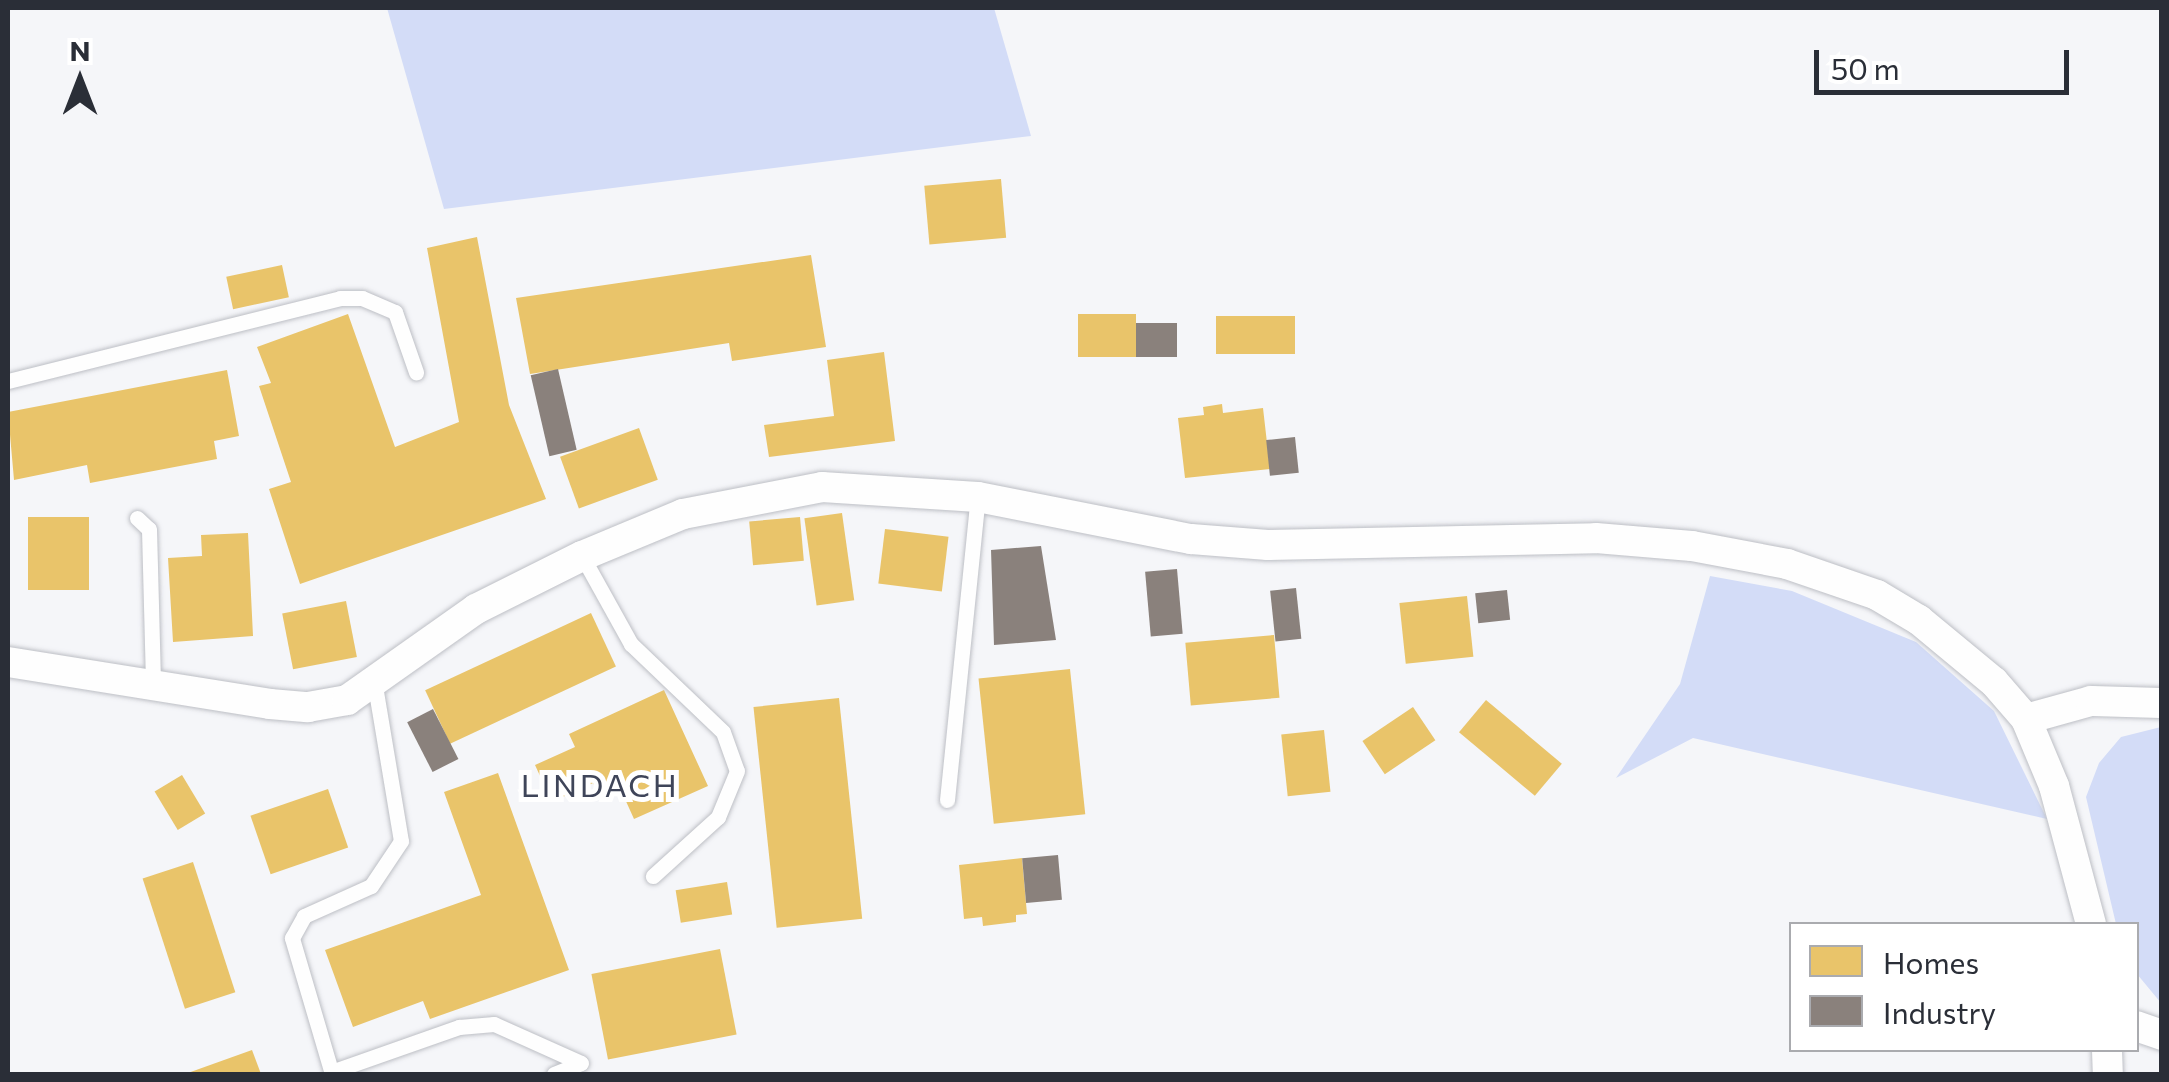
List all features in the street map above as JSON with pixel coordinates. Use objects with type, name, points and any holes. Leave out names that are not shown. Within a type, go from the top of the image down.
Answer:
[{"type":"street","points":[[8,662],[308,707],[347,700],[375,686],[476,610],[582,556],[683,514],[767,495],[875,486],[978,497],[1229,542],[1334,547],[1596,538],[1787,564],[1877,595],[1919,620],[1994,682],[2026,719],[2054,786],[2090,922]]},
{"type":"street","points":[[2026,719],[2091,702],[2162,703]]},
{"type":"lane","points":[[8,381],[340,298],[362,298],[395,312],[416,372]]},
{"type":"lane","points":[[947,800],[978,497]]},
{"type":"lane","points":[[138,518],[149,529],[153,683]]},
{"type":"lane","points":[[582,556],[631,644],[714,720],[737,771],[718,817],[653,876]]},
{"type":"lane","points":[[375,686],[401,841],[371,886],[304,916],[292,938],[332,1073],[459,1027],[494,1024],[582,1063],[554,1074]]},
{"type":"shaded area","points":[[387,8],[994,8],[1031,136],[444,209]]},
{"type":"shaded area","points":[[1710,576],[1792,591],[1916,642],[1994,711],[2047,819],[1693,738],[1616,778],[1680,684]]},
{"type":"shaded area","points":[[2162,727],[2161,1003],[2139,976],[2139,922],[2116,922],[2086,797],[2099,763],[2121,737]]},
{"type":"building: Homes","points":[[1001,179],[1006,238],[929,244],[924,186]]},
{"type":"building: Homes","points":[[477,237],[509,405],[546,499],[300,584],[269,489],[291,482],[259,386],[271,383],[257,347],[348,314],[395,447],[459,422],[427,248]]},
{"type":"building: Homes","points":[[811,255],[826,347],[732,361],[729,343],[530,374],[516,298]]},
{"type":"building: Homes","points":[[282,265],[289,297],[233,309],[226,277]]},
{"type":"building: Homes","points":[[1078,314],[1136,314],[1136,357],[1078,357]]},
{"type":"building: Homes","points":[[1216,316],[1295,316],[1295,354],[1216,354]]},
{"type":"building: Homes","points":[[884,352],[895,441],[769,457],[764,425],[834,416],[827,360]]},
{"type":"building: Homes","points":[[227,370],[239,436],[214,441],[217,459],[90,483],[87,465],[14,480],[8,412]]},
{"type":"building: Homes","points":[[1222,404],[1223,413],[1263,408],[1270,469],[1185,478],[1178,418],[1204,415],[1203,407]]},
{"type":"building: Homes","points":[[639,428],[658,480],[579,508],[560,457]]},
{"type":"building: Homes","points":[[842,513],[854,600],[817,605],[804,518]]},
{"type":"building: Homes","points":[[28,517],[89,517],[89,590],[28,590]]},
{"type":"building: Homes","points":[[800,517],[804,561],[753,565],[749,521]]},
{"type":"building: Homes","points":[[885,529],[949,537],[942,591],[878,584]]},
{"type":"building: Homes","points":[[248,533],[253,636],[173,642],[168,558],[202,556],[201,535]]},
{"type":"building: Homes","points":[[1467,596],[1473,657],[1406,664],[1399,603]]},
{"type":"building: Homes","points":[[346,601],[357,657],[293,669],[282,613]]},
{"type":"building: Homes","points":[[591,613],[616,666],[450,744],[425,690]]},
{"type":"building: Homes","points":[[1274,635],[1279,698],[1191,706],[1185,643]]},
{"type":"building: Homes","points":[[1070,669],[1085,814],[994,824],[979,679]]},
{"type":"building: Homes","points":[[664,690],[708,786],[634,819],[620,788],[600,797],[593,783],[552,802],[535,765],[575,747],[569,734]]},
{"type":"building: Homes","points":[[839,698],[862,919],[777,928],[753,707]]},
{"type":"building: Homes","points":[[1486,700],[1562,764],[1535,796],[1459,732]]},
{"type":"building: Homes","points":[[1413,707],[1435,740],[1385,774],[1362,741]]},
{"type":"building: Homes","points":[[1324,730],[1330,792],[1288,796],[1281,734]]},
{"type":"building: Homes","points":[[498,773],[569,970],[430,1019],[423,1001],[353,1027],[325,950],[481,895],[444,792]]},
{"type":"building: Homes","points":[[182,775],[205,814],[178,830],[155,791]]},
{"type":"building: Homes","points":[[328,789],[348,848],[271,874],[250,816]]},
{"type":"building: Homes","points":[[1022,858],[1027,914],[1016,915],[1016,922],[983,926],[982,917],[964,919],[959,865]]},
{"type":"building: Homes","points":[[193,862],[235,992],[185,1009],[143,878]]},
{"type":"building: Homes","points":[[727,882],[732,915],[681,923],[676,890]]},
{"type":"building: Homes","points":[[720,949],[737,1034],[608,1059],[591,974]]},
{"type":"building: Homes","points":[[252,1050],[261,1074],[185,1074]]},
{"type":"building: Industry","points":[[1136,323],[1177,323],[1177,357],[1136,357]]},
{"type":"building: Industry","points":[[558,369],[577,450],[549,456],[531,375]]},
{"type":"building: Industry","points":[[1295,437],[1299,473],[1270,476],[1266,440]]},
{"type":"building: Industry","points":[[1041,546],[1056,640],[994,645],[991,550]]},
{"type":"building: Industry","points":[[1177,569],[1183,634],[1151,637],[1145,572]]},
{"type":"building: Industry","points":[[1296,588],[1301,639],[1275,641],[1270,591]]},
{"type":"building: Industry","points":[[1507,590],[1510,620],[1478,623],[1475,593]]},
{"type":"building: Industry","points":[[433,709],[458,759],[433,772],[407,722]]},
{"type":"building: Industry","points":[[1058,855],[1062,900],[1026,903],[1022,858]]},
{"type":"district","name":"LINDACH","points":[[600,784]]}]
